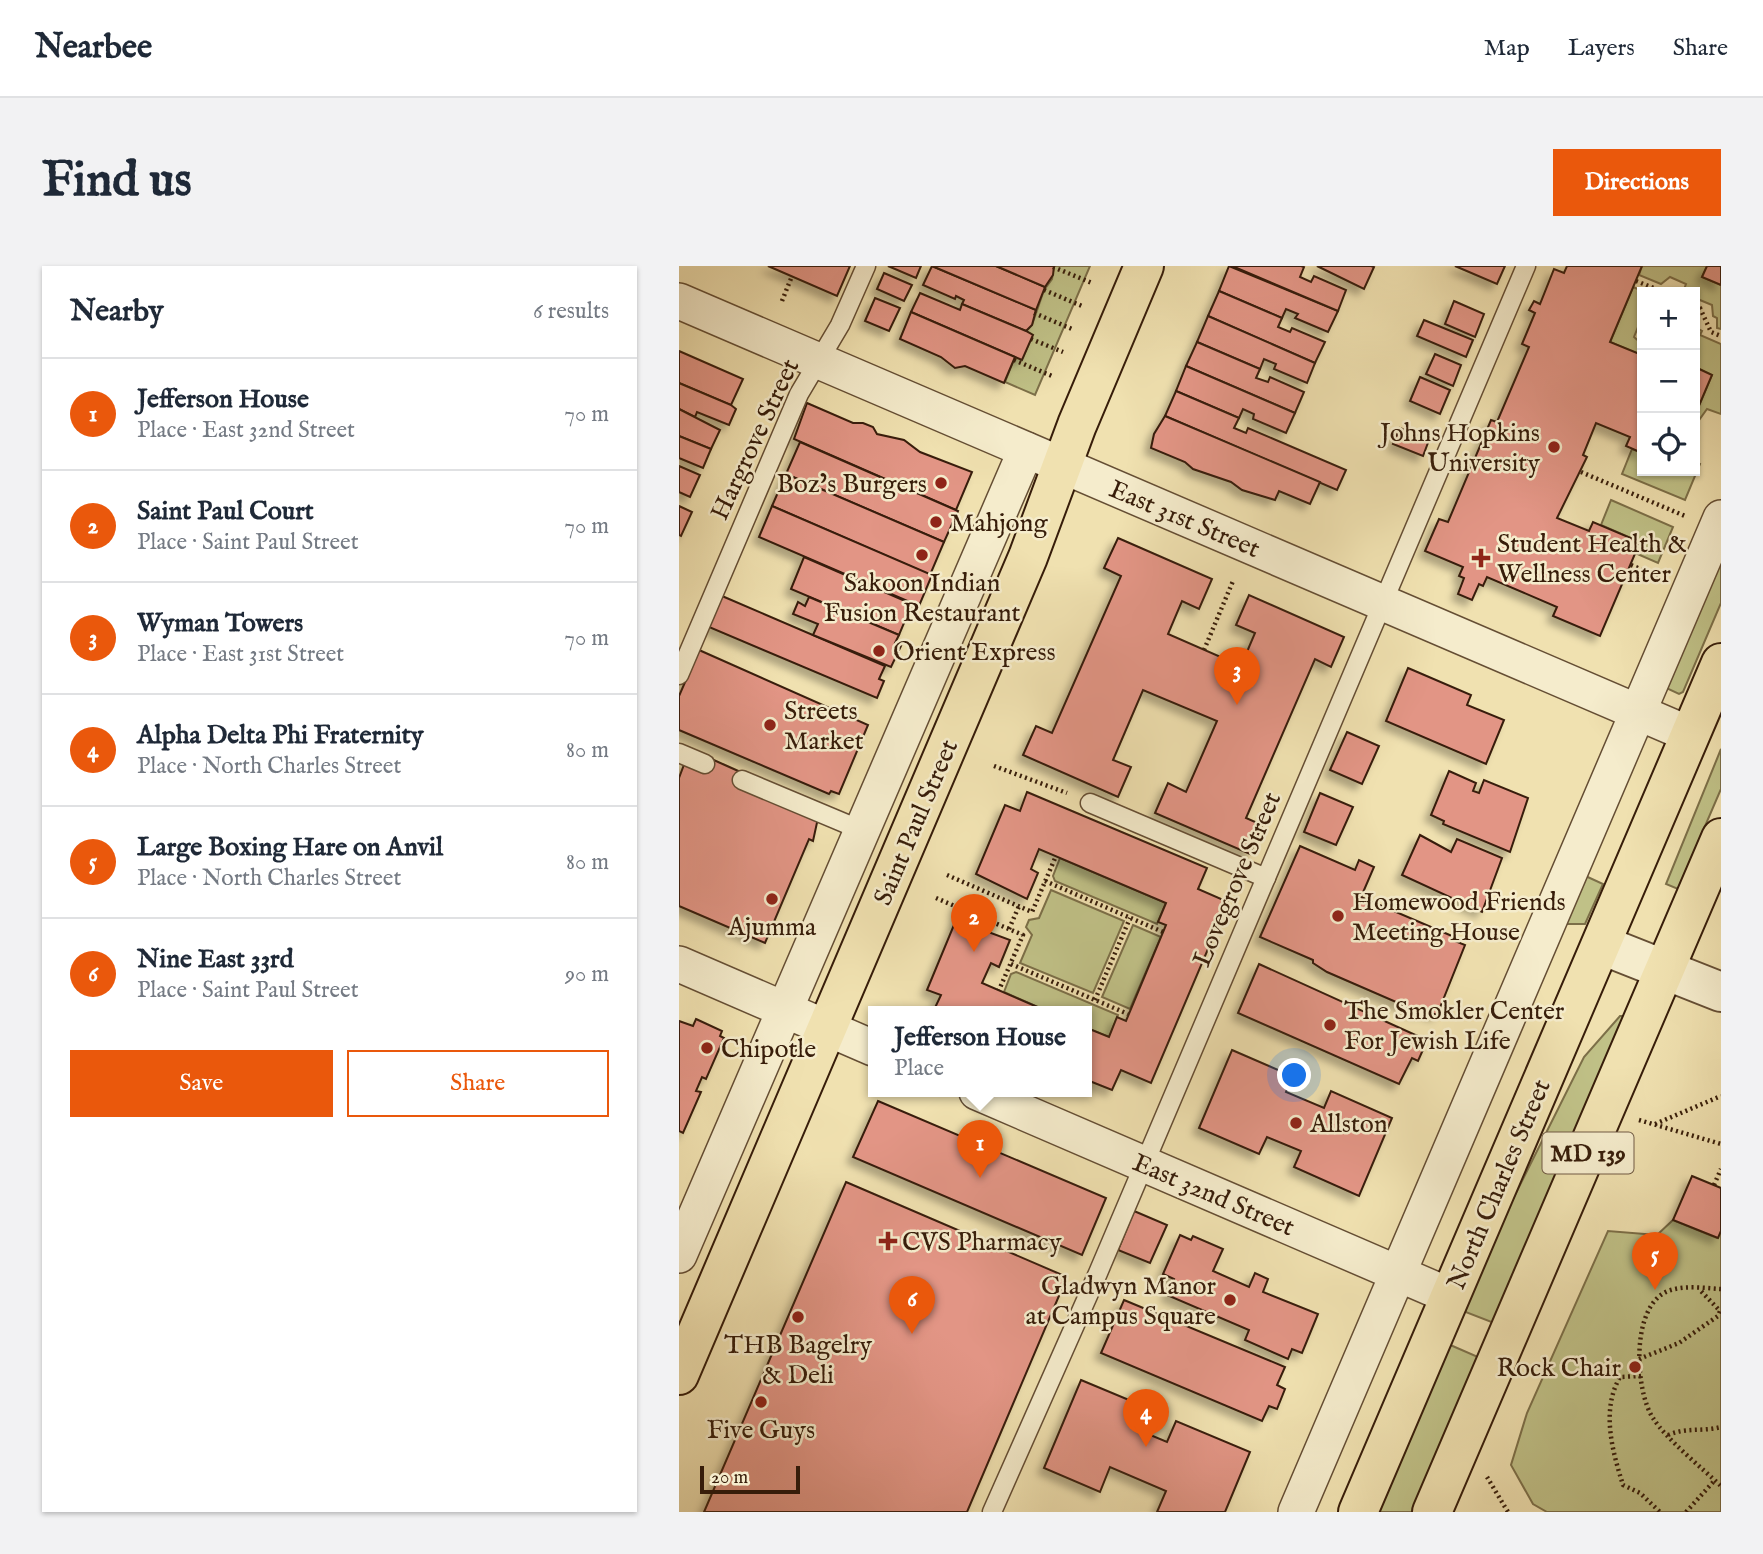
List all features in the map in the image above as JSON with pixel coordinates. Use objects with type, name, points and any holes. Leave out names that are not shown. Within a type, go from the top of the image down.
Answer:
[{"type":"main road","name":"Saint Paul Street","points":[[679,1375],[1028,556],[1144,266]]},
{"type":"main road","name":"North Charles Street","points":[[1358,1512],[1721,663]]},
{"type":"main road","name":"MD 139","points":[[1432,1512],[1721,838]]},
{"type":"street","name":"East 31st Street","points":[[679,301],[1691,735]]},
{"type":"street","name":"Saint Paul Street","points":[[679,1255],[1026,450]]},
{"type":"street","points":[[1296,1512],[1638,712],[1705,517]]},
{"type":"street","points":[[1602,945],[1721,992]]},
{"type":"street","points":[[679,964],[868,1046]]},
{"type":"street","name":"East 32nd Street","points":[[989,1097],[1450,1296]]},
{"type":"lane","name":"Hargrove Street","points":[[679,675],[799,394],[840,325],[866,266]]},
{"type":"lane","name":"Lovegrove Street","points":[[992,1512],[1266,878],[1526,266]]},
{"type":"lane","points":[[679,753],[705,764]]},
{"type":"lane","points":[[742,780],[862,830]]},
{"type":"lane","points":[[1090,803],[1266,878]]},
{"type":"path","points":[[1053,267],[1092,283]]},
{"type":"path","points":[[782,301],[792,276]]},
{"type":"path","points":[[1636,281],[1651,287]]},
{"type":"path","points":[[1044,290],[1082,306]]},
{"type":"path","points":[[1700,308],[1711,332],[1721,336]]},
{"type":"path","points":[[1034,313],[1072,329]]},
{"type":"path","points":[[1031,339],[1063,352]]},
{"type":"path","points":[[1014,360],[1052,376]]},
{"type":"path","points":[[1581,472],[1705,517]]},
{"type":"path","points":[[1631,565],[1663,579]]},
{"type":"path","points":[[1204,650],[1233,581]]},
{"type":"path","points":[[994,766],[1025,775],[1090,803]]},
{"type":"path","points":[[947,875],[1032,912],[1056,856]]},
{"type":"path","points":[[1045,881],[1163,932]]},
{"type":"path","points":[[936,898],[1023,935],[999,990]]},
{"type":"path","points":[[1009,929],[1019,906]]},
{"type":"path","points":[[1095,1000],[1130,918]]},
{"type":"path","points":[[1011,964],[1128,1014]]},
{"type":"path","points":[[1654,1125],[1721,1096]]},
{"type":"path","points":[[1638,1120],[1721,1144]]},
{"type":"path","points":[[1714,1185],[1721,1169]]},
{"type":"path","points":[[1721,1289],[1698,1288],[1666,1292],[1650,1308],[1642,1328],[1639,1359],[1643,1401],[1654,1421],[1721,1486]]},
{"type":"path","points":[[1639,1359],[1679,1343],[1718,1317],[1720,1311],[1698,1288]]},
{"type":"path","points":[[1641,1376],[1620,1377],[1612,1390],[1609,1413],[1611,1439],[1623,1485],[1640,1493],[1660,1512]]},
{"type":"path","points":[[1668,1435],[1683,1429],[1707,1431],[1721,1427]]},
{"type":"path","points":[[1484,1473],[1508,1512]]},
{"type":"path","points":[[1686,1512],[1715,1480]]},
{"type":"green space","points":[[1054,266],[1090,266],[1035,395],[1005,382],[1015,357],[1022,359],[1031,339],[1032,335],[1026,331],[1032,325],[1044,290],[1052,279]]},
{"type":"green space","points":[[1642,266],[1707,266],[1702,277],[1721,285],[1721,329],[1717,328],[1717,318],[1713,316],[1712,305],[1700,300],[1700,287],[1685,287],[1686,284],[1670,277],[1661,284],[1639,275]]},
{"type":"green space","points":[[1633,287],[1637,289],[1637,330],[1634,337],[1637,340],[1637,354],[1610,342]]},
{"type":"green space","points":[[1700,335],[1721,344],[1721,414],[1707,409],[1700,419],[1700,403],[1712,375],[1700,369]]},
{"type":"green space","points":[[1632,449],[1637,451],[1637,476],[1695,476],[1685,500],[1622,474]]},
{"type":"green space","points":[[1611,500],[1673,527],[1658,563],[1635,553],[1640,542],[1601,525]]},
{"type":"green space","points":[[1721,541],[1721,603],[1683,692],[1679,694],[1662,686]]},
{"type":"green space","points":[[1721,749],[1721,789],[1678,889],[1666,884]]},
{"type":"green space","points":[[1060,858],[1166,903],[1157,924],[1055,881],[1053,876]]},
{"type":"green space","points":[[1579,873],[1603,884],[1585,924],[1566,924]]},
{"type":"green space","points":[[1051,890],[1124,921],[1093,993],[1020,963],[1032,935],[1026,927],[1029,920],[1039,918]]},
{"type":"green space","points":[[1133,925],[1161,937],[1130,1009],[1102,997]]},
{"type":"green space","points":[[1016,972],[1118,1015],[1109,1037],[1092,1030],[1092,1006],[1036,1006],[1004,992],[1011,974]]},
{"type":"green space","points":[[1620,1016],[1625,1016],[1494,1323],[1463,1311],[1505,1215],[1584,1057]]},
{"type":"green space","points":[[1673,1220],[1717,1238],[1721,1231],[1721,1512],[1547,1512],[1533,1504],[1511,1465],[1527,1413],[1608,1231],[1657,1235]]},
{"type":"green space","points":[[1448,1344],[1478,1357],[1412,1512],[1377,1512]]},
{"type":"building","points":[[768,266],[850,266],[837,296]]},
{"type":"building","points":[[888,266],[921,266],[916,278]]},
{"type":"building","points":[[932,266],[1036,310],[1032,325],[1026,331],[962,304],[964,300],[956,296],[955,299],[923,285]]},
{"type":"building","points":[[932,266],[996,266],[1045,287],[1036,310]]},
{"type":"building","points":[[996,266],[1054,266],[1053,275],[1045,287]]},
{"type":"building","points":[[1229,266],[1338,311],[1328,332],[1295,318],[1298,314],[1286,309],[1282,318],[1219,291]]},
{"type":"building","points":[[1232,266],[1301,266],[1304,267],[1300,277],[1311,282],[1314,276],[1346,290],[1338,311]]},
{"type":"building","points":[[1317,266],[1371,266],[1374,267],[1364,289]]},
{"type":"building","points":[[1455,266],[1505,266],[1497,284]]},
{"type":"building","name":"Johns Hopkins University","points":[[1567,266],[1642,266],[1610,342],[1637,353],[1637,451],[1626,446],[1630,437],[1596,423],[1583,455],[1587,457],[1557,518],[1589,531],[1593,522],[1640,542],[1600,636],[1553,616],[1557,607],[1487,577],[1483,586],[1479,584],[1472,600],[1458,594],[1464,578],[1459,576],[1463,567],[1425,551],[1439,519],[1448,522],[1491,420],[1497,422],[1529,347],[1522,344],[1535,313],[1529,310],[1534,301],[1540,304],[1554,269],[1564,273]]},
{"type":"building","points":[[1707,266],[1721,266],[1721,285],[1702,277]]},
{"type":"building","points":[[884,273],[912,285],[904,301],[877,289]]},
{"type":"building","points":[[1219,291],[1282,318],[1278,327],[1290,332],[1292,328],[1325,342],[1315,363],[1208,316]]},
{"type":"building","points":[[920,293],[960,310],[962,304],[1033,335],[1022,360],[911,312]]},
{"type":"building","points":[[875,298],[900,308],[889,331],[865,321]]},
{"type":"building","points":[[1454,301],[1484,314],[1475,337],[1445,324]]},
{"type":"building","points":[[911,312],[1015,357],[1004,383],[965,366],[955,368],[941,357],[900,339]]},
{"type":"building","points":[[1208,316],[1315,363],[1307,383],[1274,369],[1276,364],[1264,359],[1260,369],[1197,342]]},
{"type":"building","points":[[1424,320],[1473,340],[1466,357],[1417,336]]},
{"type":"building","points":[[1197,342],[1260,369],[1256,378],[1268,382],[1270,377],[1304,392],[1295,413],[1186,366]]},
{"type":"building","points":[[679,351],[743,379],[731,405],[679,383]]},
{"type":"building","points":[[1435,354],[1461,365],[1453,386],[1426,374]]},
{"type":"building","points":[[1186,366],[1295,413],[1286,433],[1253,419],[1254,414],[1243,409],[1239,418],[1176,391]]},
{"type":"building","points":[[1700,369],[1712,375],[1700,403]]},
{"type":"building","points":[[1420,377],[1450,390],[1440,414],[1410,401]]},
{"type":"building","points":[[679,383],[736,409],[729,425],[697,412],[695,417],[679,409]]},
{"type":"building","points":[[1176,391],[1239,418],[1234,428],[1246,433],[1248,428],[1346,470],[1337,490],[1165,416]]},
{"type":"building","points":[[807,403],[853,423],[873,427],[877,434],[904,440],[920,452],[972,472],[956,510],[794,439]]},
{"type":"building","points":[[679,409],[720,430],[711,449],[679,436]]},
{"type":"building","points":[[1165,416],[1320,482],[1310,504],[1279,491],[1275,500],[1242,490],[1231,482],[1193,469],[1185,462],[1151,448],[1154,434]]},
{"type":"building","points":[[1400,428],[1429,440],[1423,456],[1393,444]]},
{"type":"building","points":[[679,436],[711,449],[703,468],[679,458]]},
{"type":"building","points":[[800,442],[958,511],[944,542],[786,474]]},
{"type":"building","points":[[679,466],[700,475],[690,497],[679,492]]},
{"type":"building","points":[[786,474],[944,542],[930,575],[772,506]]},
{"type":"building","points":[[679,506],[692,512],[681,536],[679,535]]},
{"type":"building","points":[[772,506],[932,575],[919,606],[759,537]]},
{"type":"building","points":[[1118,538],[1212,579],[1199,609],[1182,601],[1168,634],[1241,666],[1255,633],[1236,625],[1249,595],[1344,637],[1331,667],[1315,659],[1246,818],[1262,825],[1250,854],[1155,813],[1168,783],[1186,792],[1217,721],[1143,690],[1113,760],[1131,767],[1118,797],[1023,755],[1036,726],[1052,733],[1121,576],[1104,568]]},
{"type":"building","points":[[804,557],[912,604],[899,635],[791,589]]},
{"type":"building","points":[[722,596],[885,666],[879,679],[884,681],[877,698],[709,627]]},
{"type":"building","points":[[809,597],[899,635],[895,643],[901,646],[891,667],[813,635],[818,624],[793,614],[798,602],[805,606]]},
{"type":"building","points":[[699,650],[868,725],[839,794],[831,791],[829,794],[679,730],[679,696]]},
{"type":"building","points":[[1408,668],[1471,695],[1467,705],[1504,720],[1486,764],[1386,721]]},
{"type":"building","points":[[1347,732],[1379,746],[1362,784],[1330,770]]},
{"type":"building","points":[[707,757],[745,774],[818,818],[813,841],[809,839],[765,943],[679,906],[679,778],[685,762]]},
{"type":"building","points":[[1449,771],[1476,783],[1473,791],[1479,793],[1484,780],[1528,798],[1510,852],[1443,824],[1444,821],[1431,815]]},
{"type":"building","points":[[1027,792],[1207,868],[1198,889],[1228,902],[1151,1083],[1121,1070],[1112,1090],[1092,1082],[1092,1030],[1109,1037],[1117,1017],[1126,1021],[1166,925],[1158,922],[1166,903],[1039,849],[1031,869],[1038,873],[1027,899],[976,874],[1005,805],[1020,811]]},
{"type":"building","points":[[1320,793],[1353,807],[1336,845],[1304,832]]},
{"type":"building","points":[[1420,835],[1451,852],[1457,839],[1502,858],[1482,912],[1402,875]]},
{"type":"building","name":"Homewood Friends Meeting House","points":[[1300,846],[1355,870],[1359,860],[1374,867],[1361,897],[1452,936],[1450,939],[1465,945],[1437,1015],[1421,1009],[1419,1012],[1327,972],[1313,963],[1313,960],[1260,937]]},
{"type":"building","points":[[956,920],[1010,940],[999,967],[991,963],[982,983],[1035,1006],[936,1006],[941,995],[927,990]]},
{"type":"building","name":"The Smokler Center For Jewish Life","points":[[1259,964],[1422,1038],[1420,1041],[1426,1043],[1418,1061],[1412,1058],[1399,1084],[1238,1013]]},
{"type":"building","points":[[696,1019],[722,1031],[720,1036],[724,1038],[706,1079],[702,1077],[696,1091],[701,1092],[683,1133],[679,1131],[679,1021],[693,1026]]},
{"type":"building","name":"Allston","points":[[1232,1050],[1292,1076],[1286,1092],[1324,1108],[1331,1091],[1392,1118],[1359,1196],[1294,1167],[1301,1151],[1267,1137],[1259,1154],[1199,1128]]},
{"type":"building","points":[[878,1101],[1106,1198],[1082,1255],[853,1157]]},
{"type":"building","points":[[1692,1176],[1721,1188],[1721,1231],[1718,1238],[1673,1220]]},
{"type":"building","points":[[846,1182],[1067,1277],[967,1512],[704,1512]]},
{"type":"building","points":[[1134,1211],[1167,1225],[1150,1263],[1118,1250]]},
{"type":"building","name":"Gladwyn Manor at Campus Square","points":[[1180,1235],[1191,1240],[1193,1236],[1223,1249],[1213,1271],[1249,1287],[1255,1273],[1268,1279],[1263,1292],[1318,1314],[1302,1353],[1292,1349],[1288,1359],[1245,1340],[1249,1330],[1167,1295],[1174,1279],[1163,1274]]},
{"type":"building","points":[[1124,1300],[1285,1367],[1277,1385],[1285,1389],[1277,1409],[1269,1406],[1262,1421],[1101,1353]]},
{"type":"building","points":[[1081,1380],[1153,1410],[1143,1432],[1167,1442],[1176,1421],[1250,1452],[1225,1512],[1157,1512],[1166,1491],[1110,1467],[1100,1492],[1044,1468]]},
{"type":"place","name":"Johns Hopkins University","points":[[1554,447]]},
{"type":"place","name":"Boz’s Burgers","points":[[941,483]]},
{"type":"place","name":"Mahjong","points":[[936,522]]},
{"type":"place","name":"Sakoon Indian Fusion Restaurant","points":[[922,555]]},
{"type":"place","name":"Student Health & Wellness Center","points":[[1481,558]]},
{"type":"place","name":"Orient Express","points":[[879,651]]},
{"type":"place","name":"Wyman Towers","points":[[1237,705]]},
{"type":"place","name":"Streets Market","points":[[770,725]]},
{"type":"place","name":"Ajumma","points":[[772,899]]},
{"type":"place","name":"Homewood Friends Meeting House","points":[[1338,916]]},
{"type":"place","name":"Saint Paul Court","points":[[974,952]]},
{"type":"place","name":"The Smokler Center For Jewish Life","points":[[1330,1025]]},
{"type":"place","name":"Chipotle","points":[[707,1048]]},
{"type":"place","name":"Allston","points":[[1296,1123]]},
{"type":"place","name":"Jefferson House","points":[[980,1178]]},
{"type":"place","name":"CVS Pharmacy","points":[[888,1241]]},
{"type":"place","name":"Large Boxing Hare on Anvil","points":[[1655,1290]]},
{"type":"place","name":"Gladwyn Manor at Campus Square","points":[[1230,1300]]},
{"type":"place","name":"THB Bagelry & Deli","points":[[798,1317]]},
{"type":"place","name":"Nine East 33rd","points":[[912,1334]]},
{"type":"place","name":"Rock Chair","points":[[1635,1367]]},
{"type":"place","name":"Five Guys","points":[[761,1402]]},
{"type":"place","name":"Alpha Delta Phi Fraternity","points":[[1146,1447]]}]
